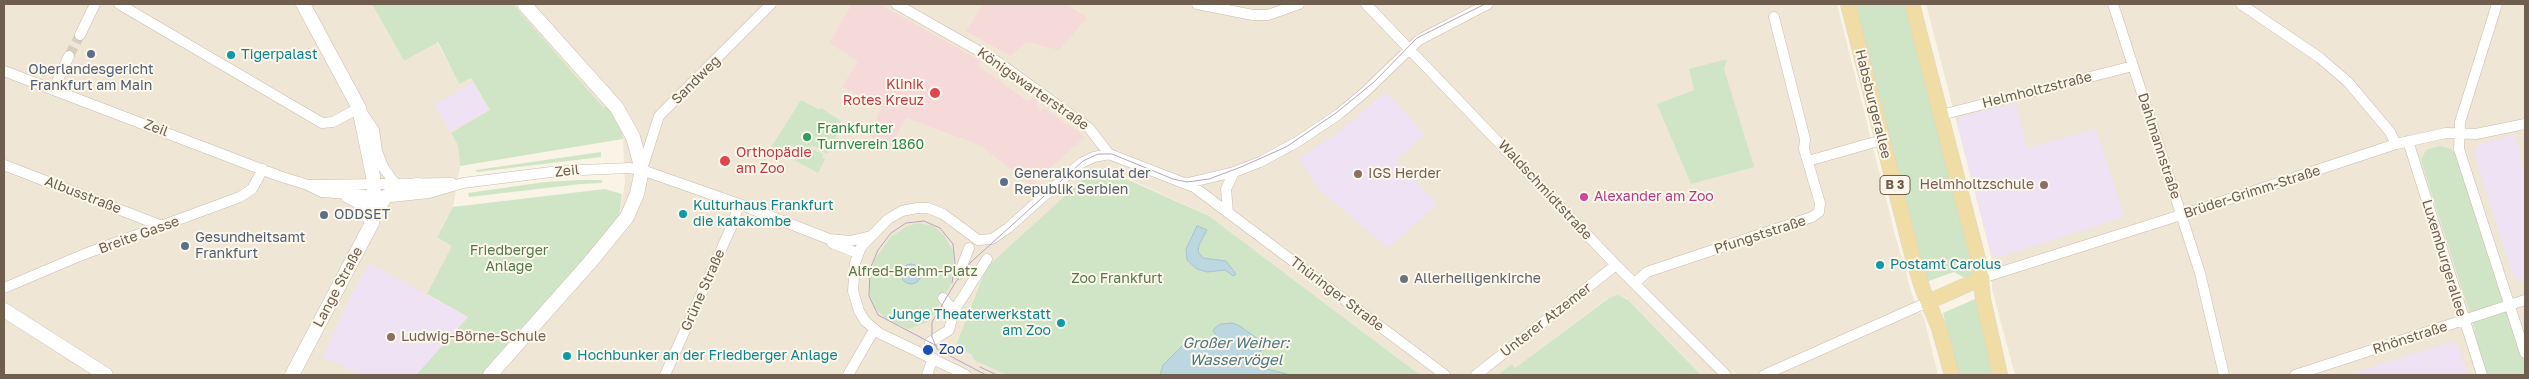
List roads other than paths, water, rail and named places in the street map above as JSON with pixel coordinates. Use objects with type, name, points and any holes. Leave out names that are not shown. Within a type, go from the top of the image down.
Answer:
[{"type":"main road","name":"Lange Straße","points":[[292,375],[372,221],[378,193],[370,170],[359,108],[303,4]]},
{"type":"main road","points":[[490,375],[592,260],[626,217],[637,194],[642,170],[633,138],[617,108],[524,4]]},
{"type":"main road","name":"Habsburgerallee","points":[[1848,4],[1914,262],[1939,328],[1952,375]]},
{"type":"main road","points":[[1912,4],[1982,278],[1983,299],[2000,375]]},
{"type":"main road","points":[[378,193],[406,189]]},
{"type":"main road","points":[[352,191],[356,198],[367,207],[372,221]]},
{"type":"main road","points":[[1928,302],[1982,278]]},
{"type":"main road","points":[[1964,286],[1976,290],[1983,299]]},
{"type":"main road","points":[[4,310],[106,375]]},
{"type":"street","points":[[80,35],[95,4]]},
{"type":"street","points":[[119,4],[322,123],[333,122],[359,108],[374,130],[377,150],[383,167],[406,189]]},
{"type":"street","name":"Sandweg","points":[[642,170],[659,116],[771,4]]},
{"type":"street","name":"Königswarterstraße","points":[[896,4],[998,62],[1089,128],[1109,154]]},
{"type":"street","points":[[1197,4],[1253,15],[1268,15],[1299,4]]},
{"type":"street","name":"Waldschmidtstraße","points":[[1366,4],[1616,265],[1726,375]]},
{"type":"street","points":[[1188,183],[1234,172],[1287,148],[1339,114],[1423,37],[1488,4]]},
{"type":"street","name":"Dahlmannstraße","points":[[2113,4],[2200,273],[2224,375]]},
{"type":"street","points":[[2241,4],[2320,58],[2348,82],[2390,132],[2396,144]]},
{"type":"street","points":[[2497,4],[2467,95],[2459,132],[2459,149],[2525,353]]},
{"type":"street","name":"Pfungststraße","points":[[1636,283],[1647,272],[1812,217],[1819,212],[1820,203],[1804,149],[1805,139],[1774,18]]},
{"type":"street","points":[[53,90],[70,56]]},
{"type":"street","name":"Helmholtzstraße","points":[[1941,115],[2133,66]]},
{"type":"street","name":"Zeil","points":[[4,71],[263,169],[308,184],[322,192],[352,191],[378,193]]},
{"type":"street","name":"Brüder-Grimm-Straße","points":[[1982,278],[2182,215],[2396,144],[2459,132],[2476,134],[2525,124]]},
{"type":"street","points":[[1808,161],[1882,140]]},
{"type":"street","name":"Luxemburgerallee","points":[[2408,141],[2463,320],[2482,375]]},
{"type":"street","points":[[966,375],[874,330],[861,315],[854,295],[857,254],[871,236],[897,214],[907,209],[922,208],[943,214],[978,240],[987,241],[998,236],[1081,163],[1094,157],[1109,154]]},
{"type":"street","name":"Thüringer Straße","points":[[1109,154],[1173,180],[1188,183],[1445,375]]},
{"type":"street","name":"Albusstraße","points":[[4,165],[162,226]]},
{"type":"street","name":"Zeil","points":[[406,189],[436,182],[463,183],[593,168],[642,170],[739,204],[815,235]]},
{"type":"street","name":"Breite Gasse","points":[[4,288],[82,255],[247,193],[254,186],[263,169]]},
{"type":"street","points":[[352,191],[370,170]]},
{"type":"street","points":[[1228,213],[1226,189],[1234,172]]},
{"type":"street","name":"Grüne Straße","points":[[665,375],[733,223],[739,204]]},
{"type":"street","points":[[815,235],[841,241],[857,240],[871,236]]},
{"type":"street","points":[[815,235],[857,254]]},
{"type":"street","points":[[969,248],[956,274],[971,281]]},
{"type":"street","points":[[930,342],[949,330],[954,311],[986,259]]},
{"type":"street","name":"Unterer Atzemer","points":[[1476,375],[1616,265]]},
{"type":"street","points":[[943,298],[954,311]]},
{"type":"street","name":"Rhönstraße","points":[[2295,375],[2525,300]]},
{"type":"street","points":[[1764,375],[1928,302]]},
{"type":"street","points":[[848,375],[874,330]]},
{"type":"street","points":[[927,375],[933,358]]},
{"type":"water","points":[[1197,226],[1207,230],[1199,245],[1198,252],[1203,258],[1226,261],[1236,274],[1233,276],[1225,270],[1207,272],[1197,269],[1187,260],[1186,249]]},
{"type":"water","points":[[911,264],[918,267],[921,274],[918,281],[911,284],[904,281],[901,274],[904,267]]},
{"type":"water","name":"Großer Weiher: Wasservögel","points":[[1232,323],[1238,325],[1268,346],[1268,349],[1261,350],[1260,353],[1272,361],[1267,369],[1291,375],[1160,375],[1163,365],[1182,346],[1203,339],[1215,340],[1218,337],[1213,331],[1215,328],[1221,324]]},
{"type":"tunnel","points":[[69,56],[80,35]]},
{"type":"tram line","points":[[986,375],[937,349],[932,337],[932,322],[955,283],[971,262],[1083,161],[1098,154],[1112,154],[1173,179],[1187,182],[1209,179],[1241,167],[1286,147],[1336,113],[1374,82],[1417,38],[1485,4]]},
{"type":"tram line","points":[[937,346],[878,315],[869,296],[870,269],[878,250],[891,233],[906,223],[924,221],[940,228],[953,244],[955,263],[952,283]]},
{"type":"tram line","points":[[980,367],[997,375]]},
{"type":"place","name":"Oberlandesgericht Frankfurt am Main","points":[[91,54]]},
{"type":"place","name":"Tigerpalast","points":[[231,55]]},
{"type":"place","name":"Klinik Rotes Kreuz","points":[[935,93]]},
{"type":"place","name":"Frankfurter Turnverein 1860","points":[[807,137]]},
{"type":"place","name":"Orthopädie am Zoo","points":[[725,161]]},
{"type":"place","name":"IGS Herder","points":[[1358,174]]},
{"type":"place","name":"Generalkonsulat der Republik Serbien","points":[[1004,182]]},
{"type":"place","name":"Helmholtzschule","points":[[2044,185]]},
{"type":"place","name":"Alexander am Zoo","points":[[1584,197]]},
{"type":"place","name":"Kulturhaus Frankfurt die katakombe","points":[[683,214]]},
{"type":"place","name":"ODDSET","points":[[324,215]]},
{"type":"place","name":"Gesundheitsamt Frankfurt","points":[[185,246]]},
{"type":"place","name":"Postamt Carolus","points":[[1880,265]]},
{"type":"place","name":"Allerheiligenkirche","points":[[1404,279]]},
{"type":"place","name":"Junge Theaterwerkstatt am Zoo","points":[[1061,323]]},
{"type":"place","name":"Ludwig-Börne-Schule","points":[[391,337]]},
{"type":"place","name":"Zoo","points":[[928,350]]},
{"type":"place","name":"Hochbunker an der Friedberger Anlage","points":[[567,356]]},
{"type":"park label","name":"Friedberger Anlage","points":[[509,260]]},
{"type":"park label","name":"Alfred-Brehm-Platz","points":[[913,272]]},
{"type":"park label","name":"Zoo Frankfurt","points":[[1117,279]]}]
